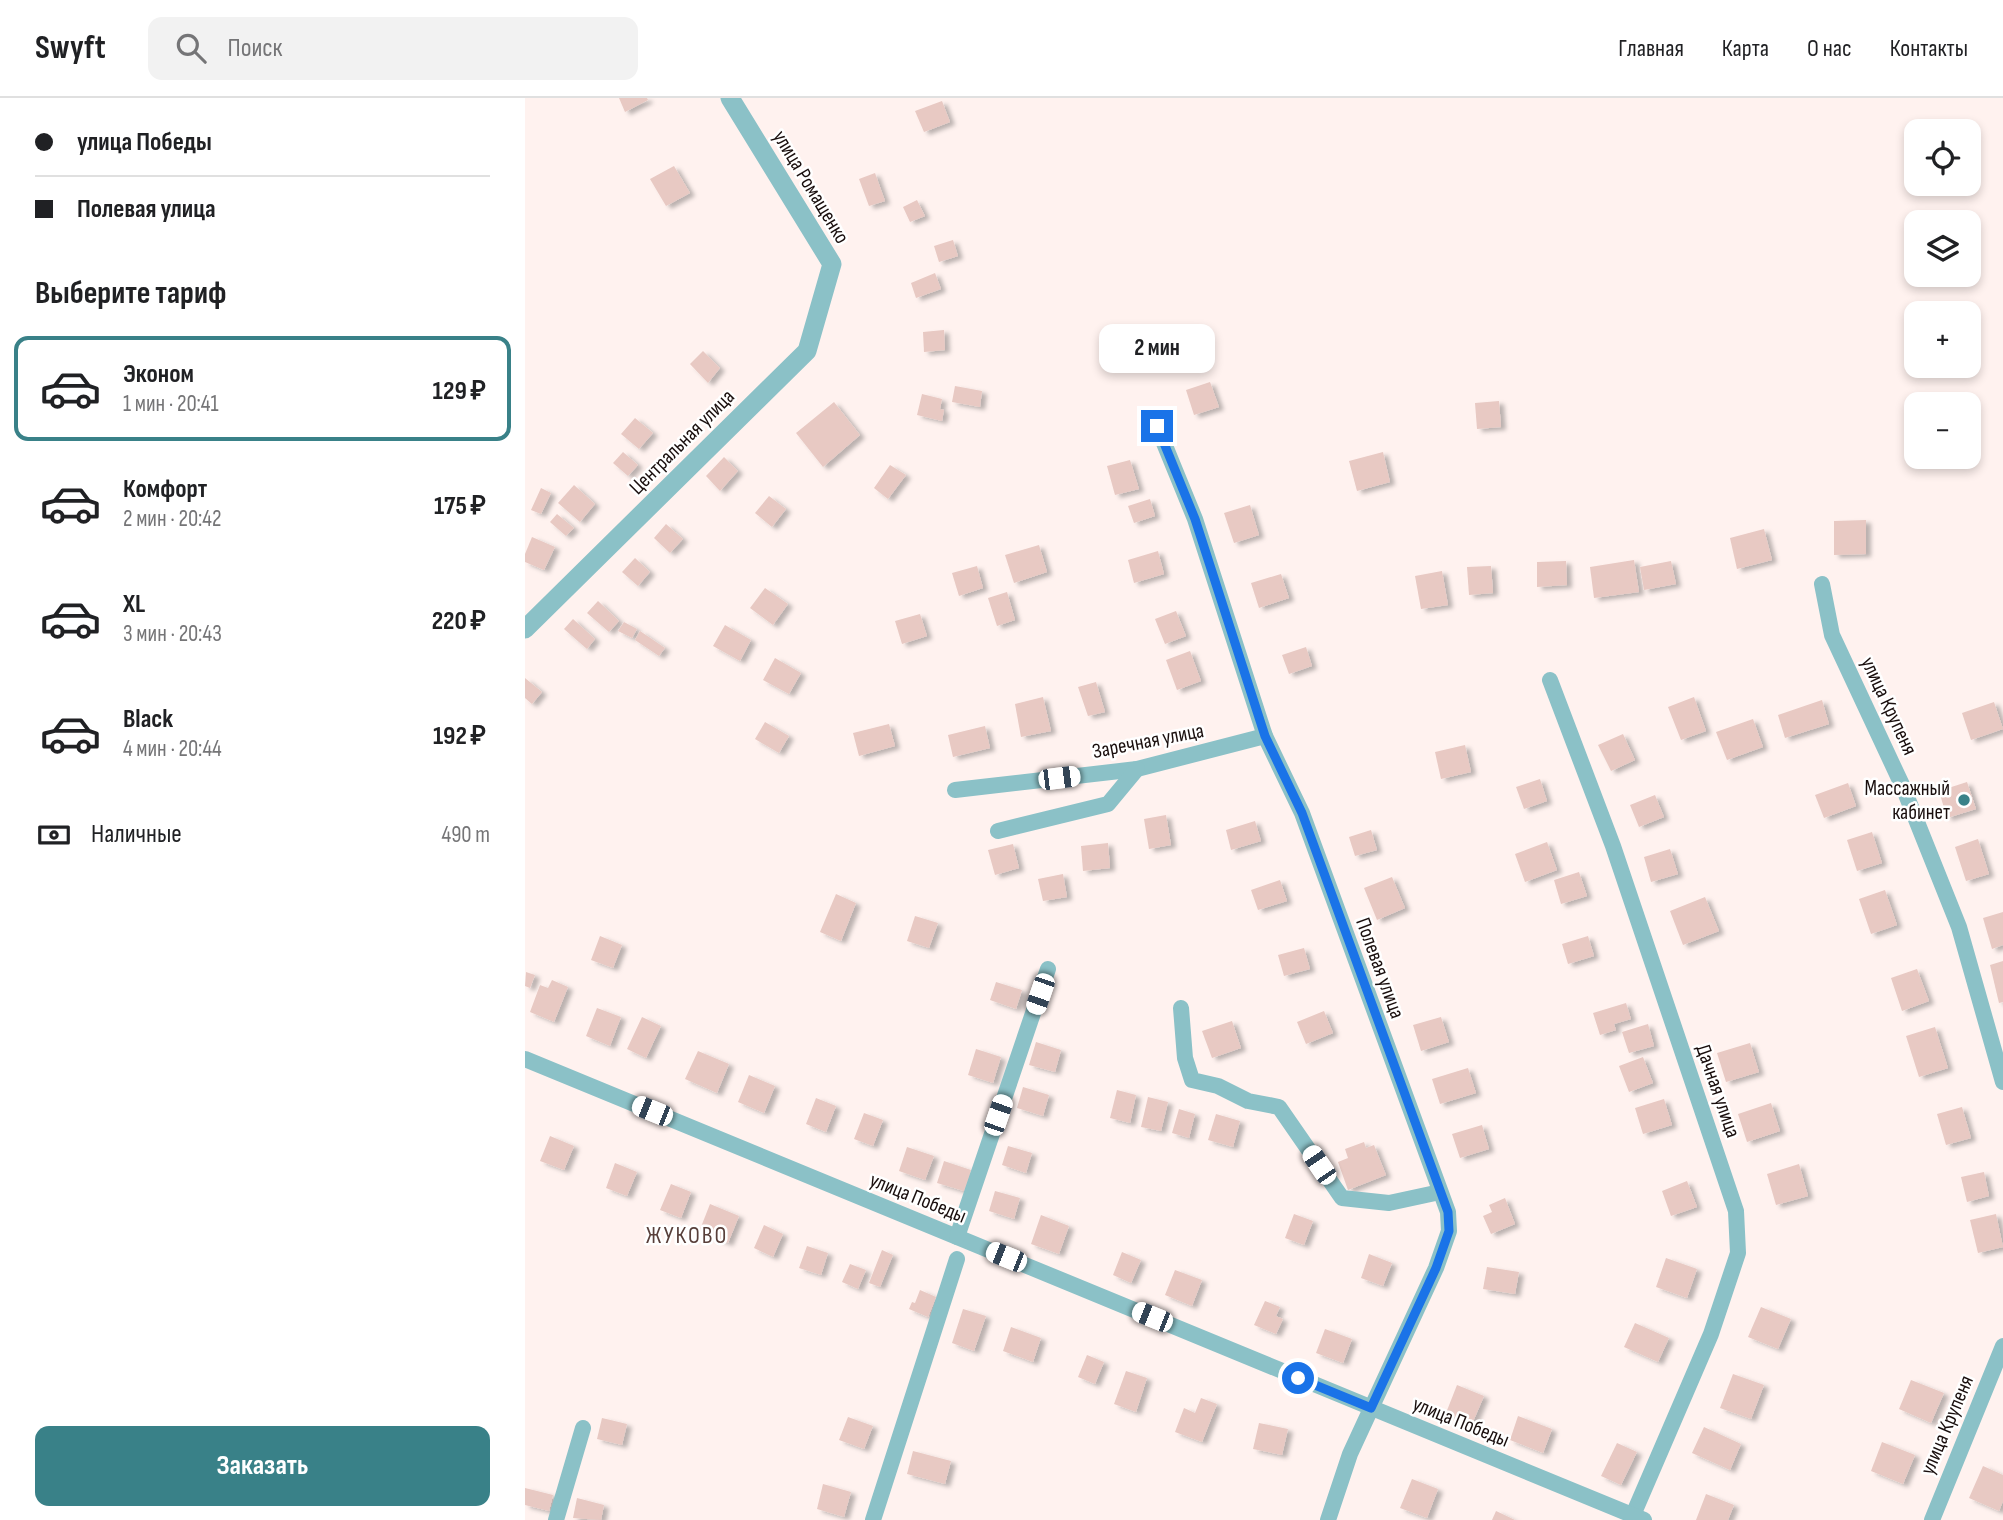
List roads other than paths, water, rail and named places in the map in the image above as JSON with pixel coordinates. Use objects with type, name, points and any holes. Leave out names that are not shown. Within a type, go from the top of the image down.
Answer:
[{"type":"street","name":"улица Ромащенко","points":[[730,98],[832,264]]},
{"type":"street","name":"Центральная улица","points":[[525,629],[807,351],[832,264]]},
{"type":"street","name":"Полевая улица","points":[[1157,426],[1195,519],[1265,736],[1302,813],[1448,1212],[1449,1231],[1436,1268],[1350,1454],[1328,1520]]},
{"type":"street","name":"улица Крупеня","points":[[1822,584],[1832,635],[1903,787],[1959,927],[2003,1082]]},
{"type":"street","name":"Дачная улица","points":[[1550,680],[1613,846],[1736,1211],[1738,1253],[1711,1334],[1638,1518]]},
{"type":"street","name":"Заречная улица","points":[[955,790],[1137,769],[1265,736]]},
{"type":"street","points":[[998,831],[1108,804],[1137,769]]},
{"type":"street","points":[[957,1237],[1048,969]]},
{"type":"street","points":[[1181,1009],[1185,1058],[1192,1080],[1218,1086],[1248,1101],[1279,1107],[1342,1198],[1389,1203],[1440,1192]]},
{"type":"street","name":"улица Победы","points":[[525,1059],[1638,1518]]},
{"type":"street","points":[[873,1520],[957,1259]]},
{"type":"street","name":"улица Крупеня","points":[[1932,1520],[1945,1482],[2003,1346]]},
{"type":"street","points":[[556,1520],[583,1429]]},
{"type":"place","name":"Массажный кабинет","points":[[1964,800]]},
{"type":"district","name":"ЖУКОВО","points":[[687,1235]]}]
